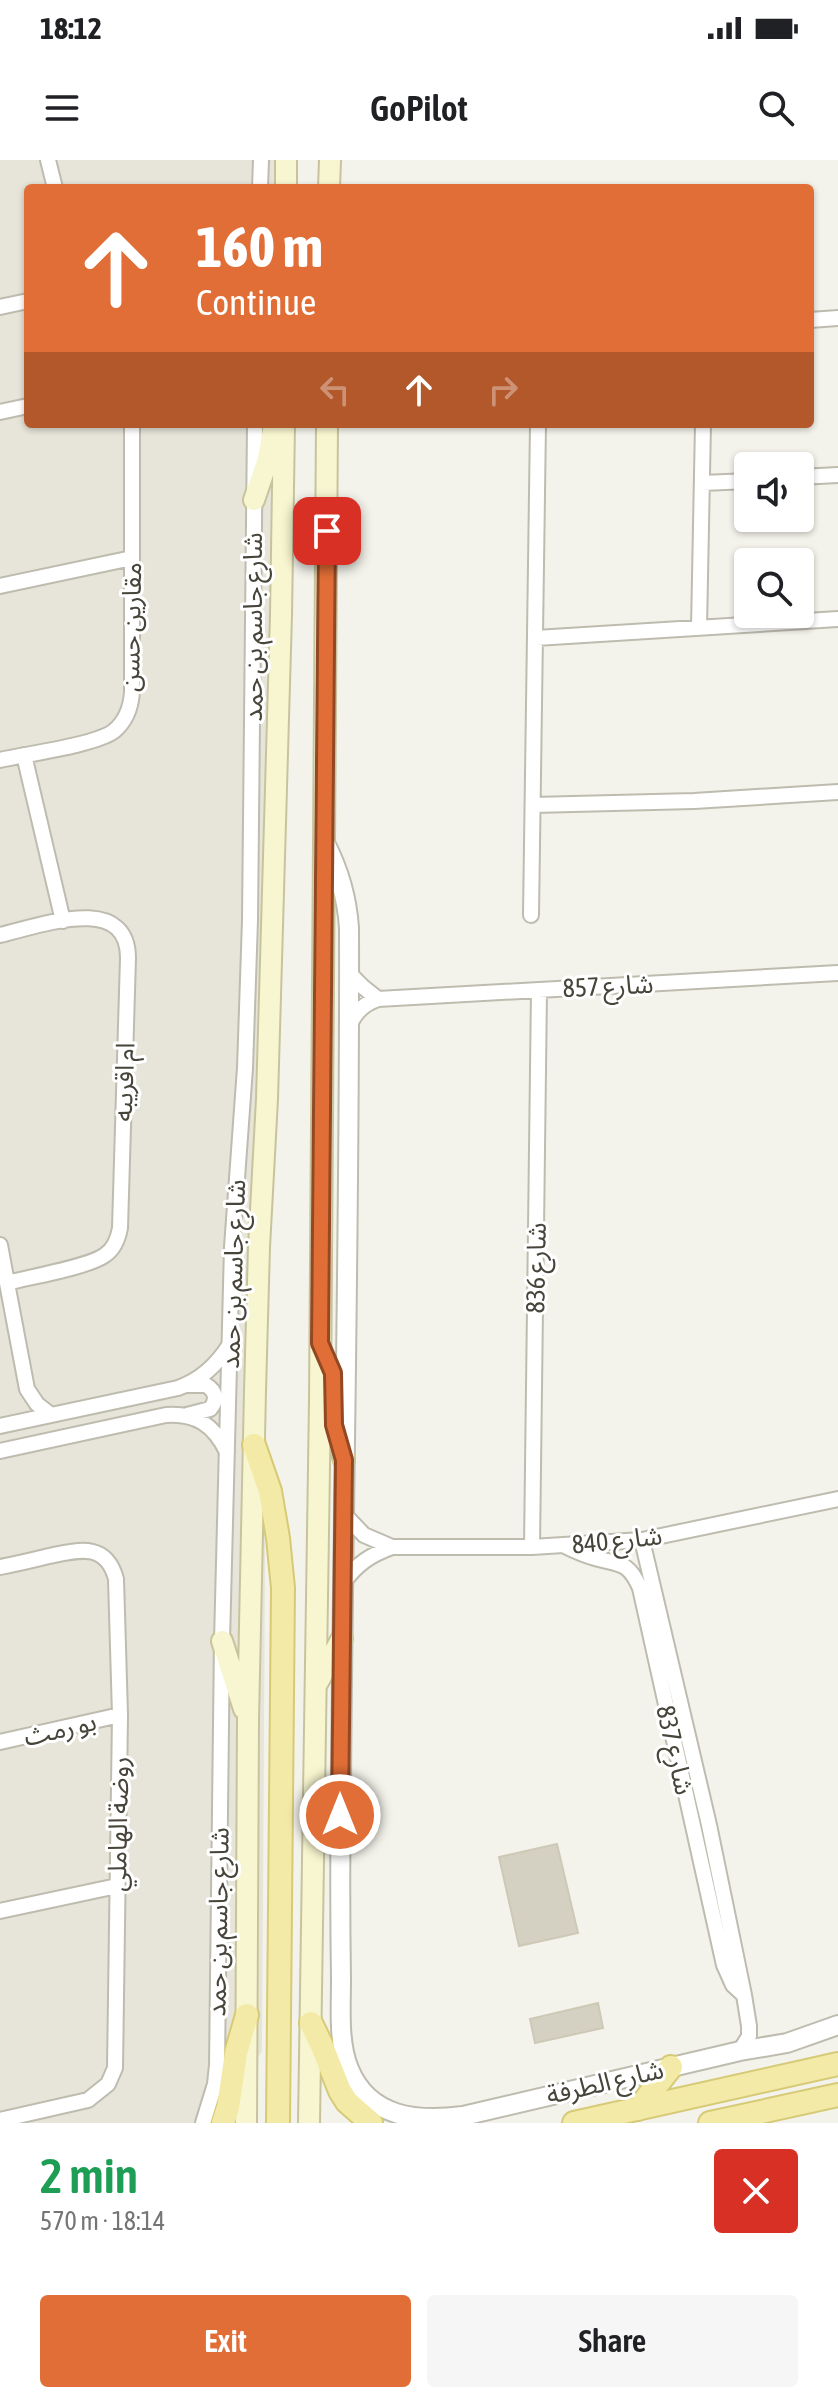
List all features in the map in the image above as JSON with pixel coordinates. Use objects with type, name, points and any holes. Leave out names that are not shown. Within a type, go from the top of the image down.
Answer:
[{"type":"main road","points":[[286,160],[286,184]]},
{"type":"main road","points":[[329,184],[330,160]]},
{"type":"main road","points":[[254,500],[268,459],[273,428]]},
{"type":"main road","name":"شارع جاسم بن حمد","points":[[246,2123],[248,1720],[254,1445],[259,1247],[267,1099],[284,428]]},
{"type":"main road","points":[[309,2123],[320,1343],[327,428]]},
{"type":"main road","points":[[320,1343],[333,1373],[334,1425],[344,1460]]},
{"type":"main road","points":[[254,1445],[270,1491],[283,1588],[278,2123]]},
{"type":"main road","points":[[316,1686],[342,1638]]},
{"type":"main road","points":[[222,1641],[248,1720]]},
{"type":"main road","points":[[223,2123],[236,2053],[247,2015]]},
{"type":"main road","points":[[311,2023],[347,2102],[372,2112]]},
{"type":"main road","name":"شارع الطرفة","points":[[574,2123],[838,2064]]},
{"type":"main road","points":[[638,2109],[671,2067]]},
{"type":"main road","points":[[710,2123],[838,2095]]},
{"type":"street","points":[[48,160],[54,184]]},
{"type":"street","points":[[260,184],[261,160]]},
{"type":"street","points":[[0,307],[24,302]]},
{"type":"street","points":[[814,320],[838,318]]},
{"type":"street","points":[[0,412],[24,407]]},
{"type":"street","name":"مقارين حسن","points":[[0,760],[104,737],[127,714],[132,692],[132,428]]},
{"type":"street","name":"شارع جاسم بن حمد","points":[[203,2123],[213,2092],[217,2065],[222,1641],[232,1247],[245,1068],[250,935],[255,428]]},
{"type":"street","points":[[531,915],[538,428]]},
{"type":"street","points":[[699,628],[703,428]]},
{"type":"street","points":[[814,476],[838,475]]},
{"type":"street","points":[[703,483],[734,482]]},
{"type":"street","points":[[0,586],[132,558]]},
{"type":"street","points":[[536,638],[838,619]]},
{"type":"street","points":[[24,755],[63,921]]},
{"type":"street","points":[[533,805],[694,801],[838,792]]},
{"type":"street","points":[[325,843],[344,892],[349,928],[347,1375],[342,1513],[342,2035],[349,2070],[372,2112]]},
{"type":"street","name":"ام اقريبه","points":[[0,935],[63,921],[98,918],[118,928],[128,947],[120,1228],[112,1248],[94,1261],[7,1283]]},
{"type":"street","points":[[349,973],[378,999],[362,1006],[349,1029]]},
{"type":"street","name":"شارع 857","points":[[378,999],[838,973]]},
{"type":"street","name":"شارع 836","points":[[532,1547],[539,990]]},
{"type":"street","points":[[0,1245],[27,1389],[37,1404],[51,1415]]},
{"type":"street","points":[[184,1385],[211,1369],[230,1344]]},
{"type":"street","points":[[0,1426],[184,1385],[206,1385],[211,1388],[215,1399],[210,1409],[187,1415],[151,1418],[0,1451]]},
{"type":"street","points":[[17,1422],[27,1389]]},
{"type":"street","points":[[187,1415],[215,1432],[227,1453]]},
{"type":"street","name":"شارع 840","points":[[343,1583],[363,1560],[392,1547],[532,1547],[642,1540],[838,1499]]},
{"type":"street","name":"شارع 840","points":[[342,1513],[364,1535],[392,1547]]},
{"type":"street","name":"شارع 837","points":[[642,1540],[709,1825],[744,1995],[749,2036],[740,2051]]},
{"type":"street","name":"شارع 837","points":[[565,1546],[592,1558],[625,1566],[640,1588],[724,1965],[733,1985],[744,1995]]},
{"type":"street","name":"روضة الهاملي","points":[[0,1567],[81,1550],[100,1555],[108,1561],[116,1579],[120,1715],[117,2060],[113,2076],[102,2090],[88,2100],[0,2120]]},
{"type":"street","name":"بو رمث","points":[[0,1742],[120,1715]]},
{"type":"street","points":[[0,1911],[117,1886]]},
{"type":"street","name":"شارع الطرفة","points":[[372,2112],[394,2113],[415,2119],[463,2116],[740,2051],[787,2043],[838,2025]]},
{"type":"shaded area","points":[[0,160],[274,160],[274,184],[24,184],[24,428],[272,428],[262,2052],[201,2123],[0,2123]]},
{"type":"building","points":[[557,1844],[578,1933],[519,1946],[499,1857]]},
{"type":"building","points":[[598,2003],[603,2028],[535,2043],[530,2019]]},
{"type":"route","points":[[327,531],[320,1343],[333,1373],[334,1425],[344,1460],[340,1815]]}]
